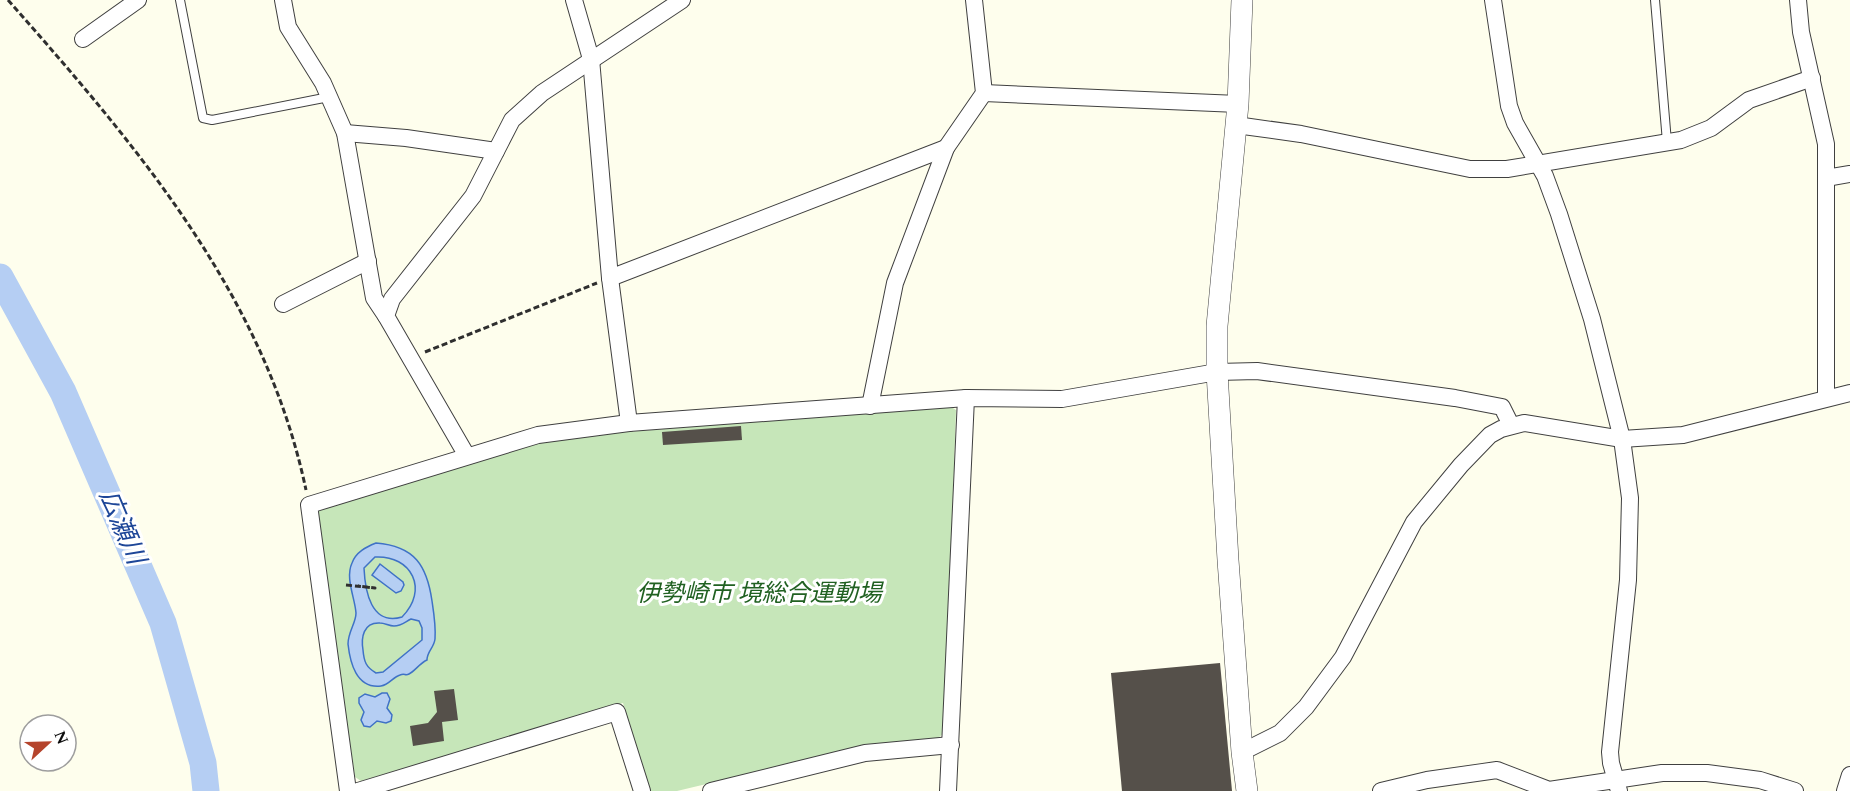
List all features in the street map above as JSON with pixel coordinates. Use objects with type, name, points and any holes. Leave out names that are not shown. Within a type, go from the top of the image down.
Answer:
[{"type":"street","points":[[82,39],[138,0]]},
{"type":"street","points":[[283,0],[288,27],[323,83],[345,133],[374,298],[411,357],[467,456]]},
{"type":"street","points":[[574,0],[591,59],[610,278],[629,423]]},
{"type":"street","points":[[386,316],[392,299],[473,196],[512,120],[542,93],[682,0]]},
{"type":"street","points":[[870,406],[895,283],[946,148],[984,93],[974,0]]},
{"type":"street","points":[[1242,0],[1237,115],[1217,326],[1217,372],[1228,560],[1247,791]]},
{"type":"street","points":[[1493,0],[1509,106],[1515,123],[1538,164],[1558,214],[1592,319],[1622,439],[1630,498],[1626,619],[1611,740],[1611,763],[1617,786]]},
{"type":"street","points":[[1798,0],[1801,32],[1826,144],[1826,398]]},
{"type":"street","points":[[984,93],[1237,115],[1301,134],[1470,169],[1507,169],[1681,140],[1711,128],[1749,100],[1812,78]]},
{"type":"street","points":[[345,133],[406,138],[496,151]]},
{"type":"street","points":[[610,278],[946,148]]},
{"type":"street","points":[[1826,178],[1850,174]]},
{"type":"street","points":[[283,304],[368,261]]},
{"type":"street","points":[[348,791],[309,505],[538,435],[629,423],[966,398],[1062,399],[1217,372],[1257,371],[1455,398],[1502,407],[1511,424]]},
{"type":"street","points":[[1242,752],[1280,734],[1306,706],[1343,657],[1414,522],[1490,435],[1511,424],[1524,423],[1622,439],[1683,435],[1850,393]]},
{"type":"street","points":[[948,791],[966,398]]},
{"type":"street","points":[[358,791],[617,712],[642,791]]},
{"type":"street","points":[[711,791],[865,753],[951,745]]},
{"type":"street","points":[[1381,791],[1426,780],[1497,770],[1549,790],[1617,786],[1662,773],[1707,773],[1760,780],[1795,791]]},
{"type":"street","points":[[1845,791],[1850,776]]},
{"type":"lane","points":[[180,0],[202,118],[212,120],[329,97]]},
{"type":"lane","points":[[1655,0],[1668,142]]},
{"type":"path","points":[[8,0],[73,74],[142,159],[207,250],[249,329],[281,405],[309,505]]},
{"type":"path","points":[[411,357],[610,278]]},
{"type":"path","points":[[346,585],[375,588],[358,586]]},
{"type":"green space","name":"伊勢崎市 境総合運動場","points":[[950,406],[956,410],[945,732],[937,739],[870,745],[677,791],[650,791],[623,703],[361,781],[355,777],[315,515],[319,510],[510,448],[565,437]]},
{"type":"water","points":[[376,543],[400,548],[417,560],[427,578],[435,625],[434,642],[427,660],[409,674],[402,674],[381,686],[372,686],[360,679],[350,659],[348,644],[356,613],[350,569],[356,556],[362,550]],"holes":[[[375,557],[399,562],[412,576],[415,586],[414,596],[410,607],[402,617],[383,616],[377,612],[368,596],[364,568]],[[411,619],[419,621],[422,628],[422,640],[383,672],[373,671],[366,664],[363,654],[364,632],[374,623],[396,626]]]},
{"type":"water","points":[[380,564],[403,582],[401,591],[396,593],[372,575]]},
{"type":"water","points":[[387,693],[390,699],[387,708],[392,715],[391,721],[386,723],[377,721],[370,727],[364,726],[361,720],[364,712],[359,698],[365,694],[375,697]]},
{"type":"building","points":[[741,426],[742,440],[663,445],[662,432]]},
{"type":"building","points":[[1220,663],[1232,791],[1122,791],[1111,673]]},
{"type":"building","points":[[454,689],[458,720],[442,722],[444,741],[413,746],[410,726],[428,723],[437,712],[434,691]]},
{"type":"waterway","name":"広瀬川","points":[[0,277],[63,392],[163,623],[203,763],[206,791]]}]
